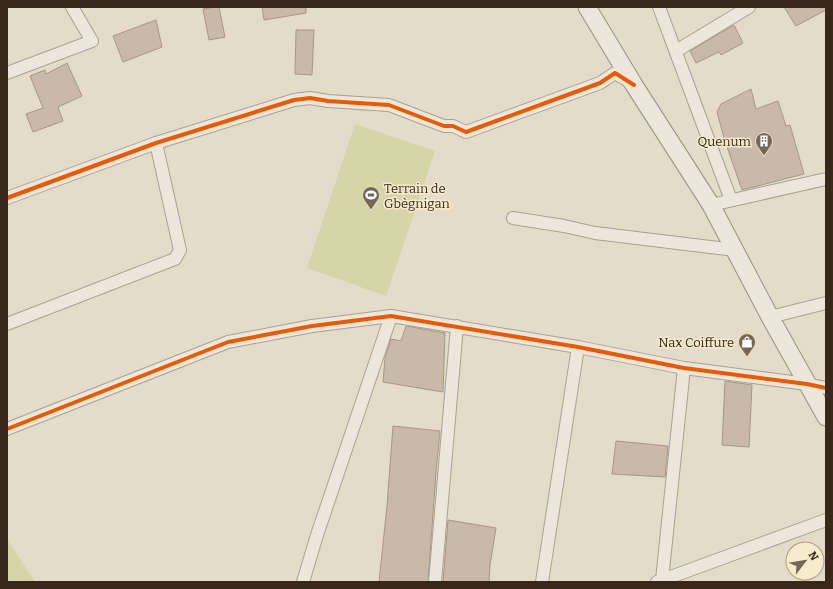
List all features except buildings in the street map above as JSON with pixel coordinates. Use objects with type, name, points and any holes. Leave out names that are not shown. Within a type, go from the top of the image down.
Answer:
[{"type":"main road","points":[[587,7],[634,85],[711,205],[770,317],[826,417]]},
{"type":"street","points":[[7,73],[92,41],[72,7]]},
{"type":"street","points":[[658,7],[676,51],[731,200]]},
{"type":"street","points":[[676,51],[749,7]]},
{"type":"street","points":[[7,198],[156,143],[294,100],[310,98],[328,101],[389,105],[444,126],[453,126],[466,132],[600,83],[615,73],[634,85]]},
{"type":"street","points":[[7,324],[175,259],[180,250],[156,143]]},
{"type":"street","points":[[711,205],[826,179]]},
{"type":"street","points":[[513,218],[564,226],[595,233],[735,250]]},
{"type":"street","points":[[770,317],[826,303]]},
{"type":"street","points":[[303,582],[316,535],[391,316]]},
{"type":"street","points":[[7,429],[228,342],[312,326],[391,316],[578,347],[684,368],[807,384],[826,388]]},
{"type":"street","points":[[435,582],[457,326]]},
{"type":"street","points":[[542,582],[578,347]]},
{"type":"street","points":[[684,368],[659,581],[826,520]]},
{"type":"green space","name":"Terrain de Gbègnigan","points":[[355,124],[435,151],[386,296],[307,268]]},
{"type":"green space","points":[[7,539],[35,582],[7,582]]},
{"type":"cycle path","points":[[7,198],[156,143],[294,100],[310,98],[328,101],[389,105],[444,126],[453,126],[466,132],[600,83],[615,73],[634,85]]},
{"type":"cycle path","points":[[7,429],[228,342],[312,326],[391,316],[578,347],[684,368],[807,384],[826,388]]},
{"type":"place","name":"Quenum","points":[[764,156]]},
{"type":"place","name":"Terrain de Gbègnigan","points":[[371,210]]},
{"type":"place","name":"Nax Coiffure","points":[[747,357]]}]
